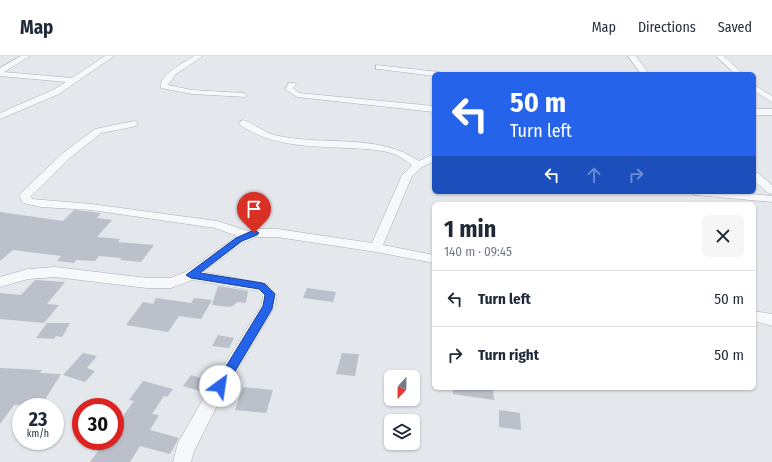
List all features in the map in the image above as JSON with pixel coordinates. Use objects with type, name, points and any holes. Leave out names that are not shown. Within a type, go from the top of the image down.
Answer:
[{"type":"street","points":[[0,71],[26,56]]},
{"type":"street","points":[[0,116],[66,87],[72,80],[110,56]]},
{"type":"street","points":[[199,56],[176,71],[164,82],[164,86],[192,92],[243,95]]},
{"type":"street","points":[[632,56],[644,72]]},
{"type":"street","points":[[720,56],[737,72]]},
{"type":"street","points":[[379,67],[432,73]]},
{"type":"street","points":[[0,74],[72,80]]},
{"type":"street","points":[[292,85],[290,89],[297,95],[432,109]]},
{"type":"street","points":[[756,88],[772,100]]},
{"type":"street","points":[[756,112],[772,112]]},
{"type":"street","points":[[243,122],[262,136],[380,148],[403,154],[418,165]]},
{"type":"street","points":[[134,124],[98,131],[68,155],[60,164],[24,195],[27,201],[42,204],[91,207],[218,225],[247,235]]},
{"type":"street","points":[[376,248],[408,175],[418,165],[432,158]]},
{"type":"street","points":[[756,177],[772,191]]},
{"type":"street","points":[[721,194],[772,198]]},
{"type":"street","points":[[0,282],[28,274],[55,272],[147,283],[172,283],[191,275],[247,235],[254,233],[277,233],[376,248],[432,259]]},
{"type":"street","points":[[182,462],[185,450],[212,399],[268,306],[270,294],[262,286],[191,275]]},
{"type":"street","points":[[756,316],[772,320]]},
{"type":"building","points":[[74,210],[101,213],[97,218],[112,220],[97,237],[120,239],[118,242],[154,245],[141,262],[120,260],[122,258],[99,256],[95,261],[76,260],[74,263],[57,261],[61,256],[13,250],[0,261],[0,212],[63,221]]},
{"type":"building","points":[[35,280],[65,282],[47,304],[59,305],[44,323],[0,319],[0,293],[21,295]]},
{"type":"building","points":[[218,286],[248,291],[246,303],[237,302],[233,306],[229,307],[212,305]]},
{"type":"building","points":[[307,288],[336,292],[333,302],[303,298]]},
{"type":"building","points":[[156,298],[191,303],[194,298],[212,300],[201,319],[179,316],[168,332],[126,325],[143,302],[153,304]]},
{"type":"building","points":[[47,323],[70,323],[62,337],[56,336],[54,339],[36,338]]},
{"type":"building","points":[[218,335],[234,338],[229,348],[212,346]]},
{"type":"building","points":[[83,353],[97,356],[87,368],[95,371],[85,382],[63,375]]},
{"type":"building","points":[[342,353],[359,354],[355,376],[336,374]]},
{"type":"building","points":[[0,368],[42,370],[40,373],[61,374],[46,398],[12,398],[12,408],[0,424]]},
{"type":"building","points":[[191,375],[211,381],[203,392],[183,386]]},
{"type":"building","points":[[143,381],[173,389],[167,397],[164,396],[152,414],[159,415],[150,430],[179,438],[170,454],[140,446],[130,462],[90,462],[99,450],[124,450],[124,415],[134,401],[129,400]]},
{"type":"building","points":[[243,387],[273,390],[266,413],[235,410]]},
{"type":"building","points":[[453,390],[493,390],[494,400],[453,394]]},
{"type":"building","points":[[499,410],[520,413],[521,430],[499,427]]},
{"type":"route","points":[[220,386],[268,306],[270,294],[262,286],[191,275],[239,240],[254,233]]}]
